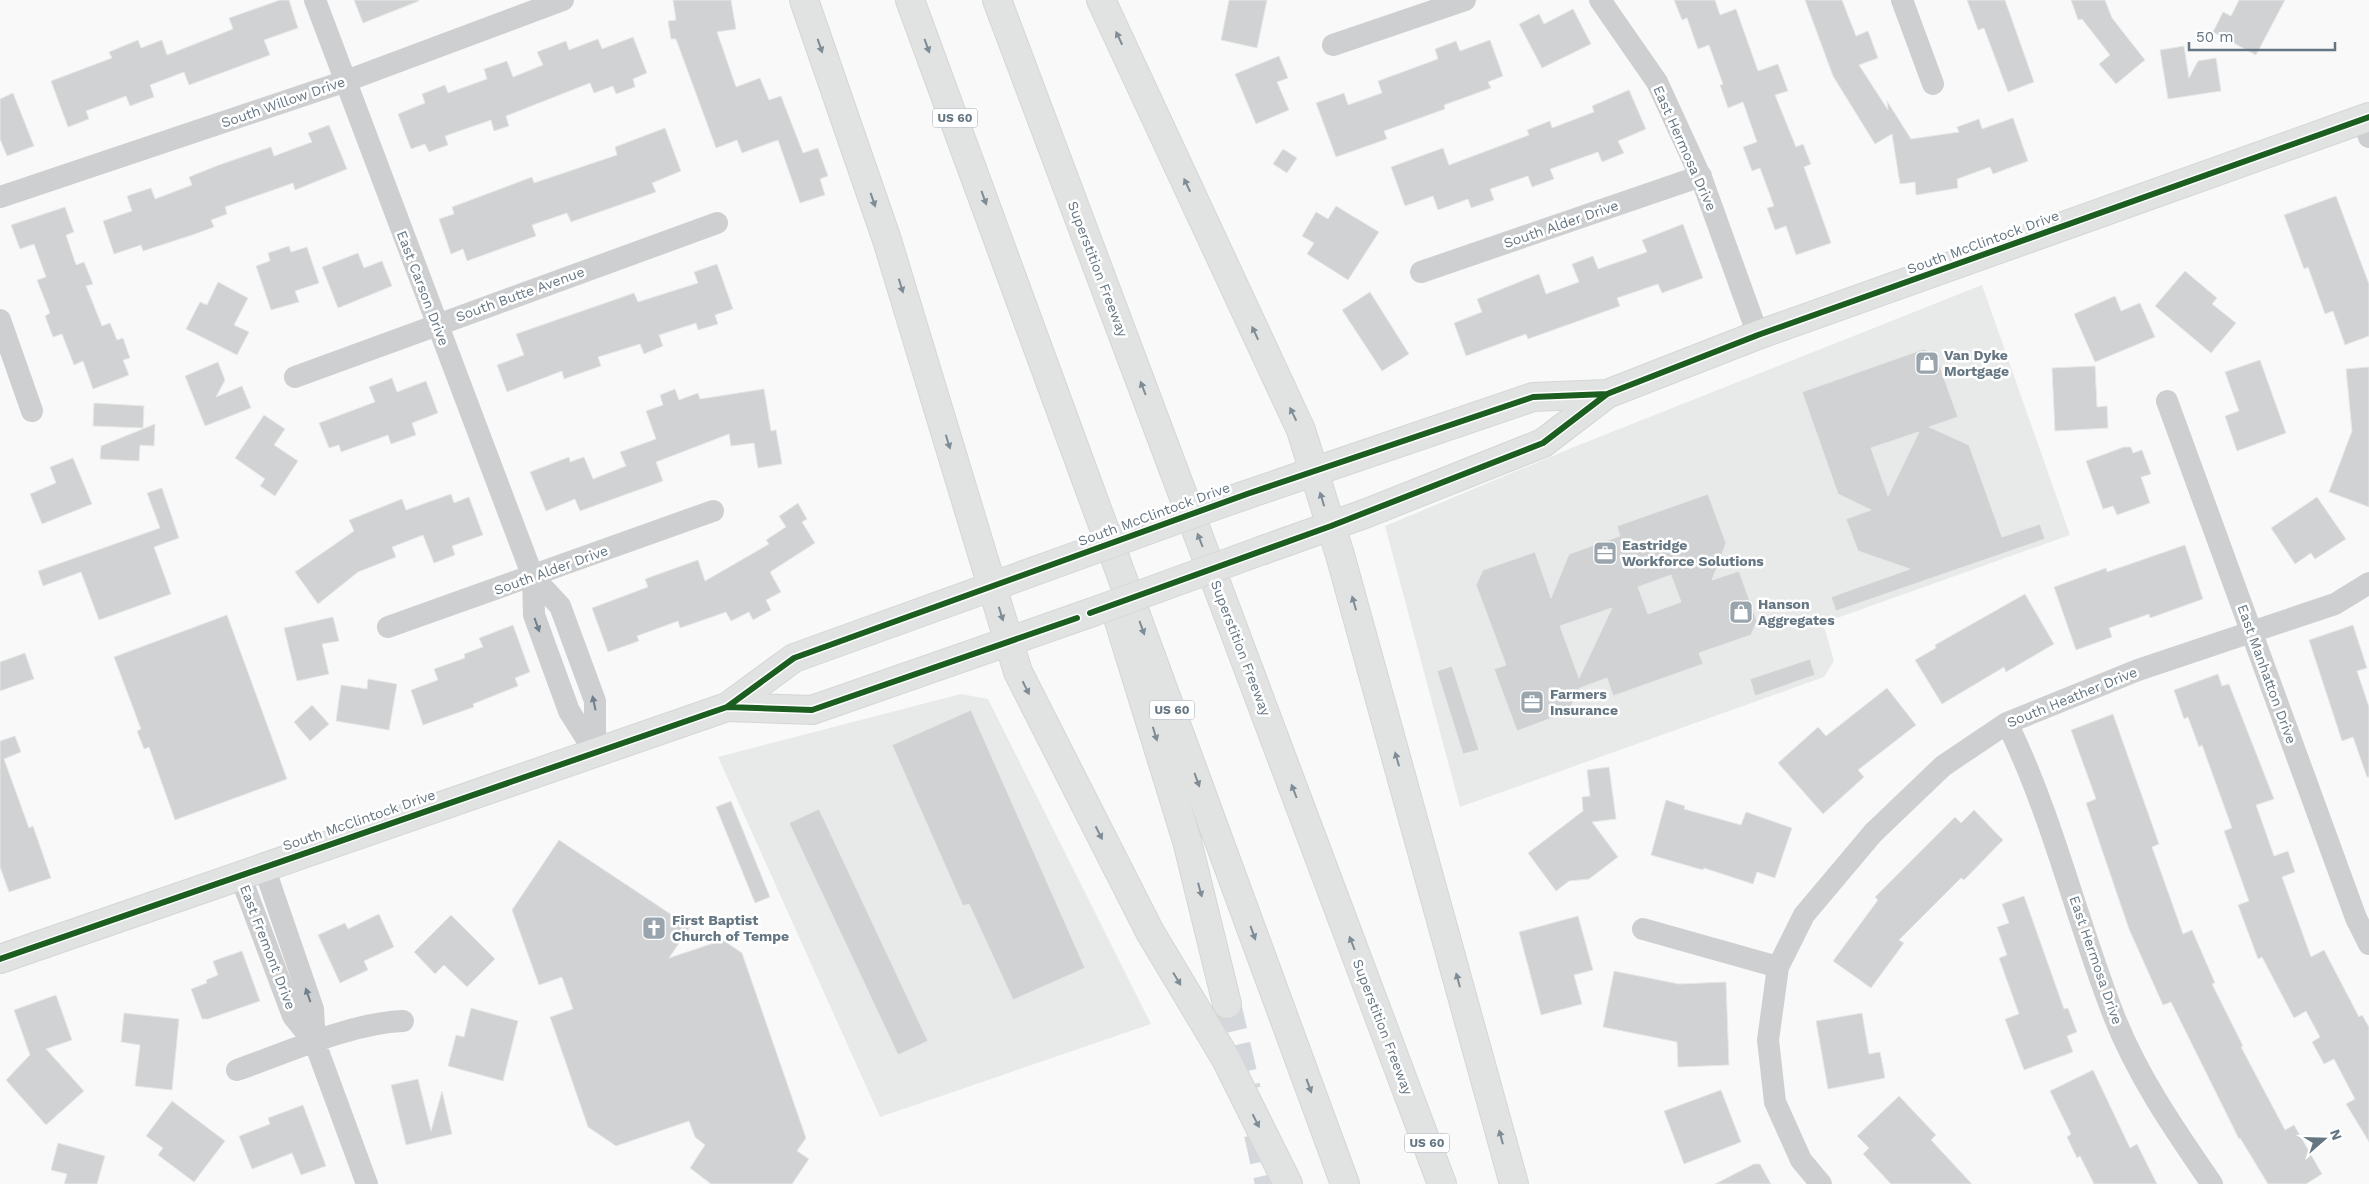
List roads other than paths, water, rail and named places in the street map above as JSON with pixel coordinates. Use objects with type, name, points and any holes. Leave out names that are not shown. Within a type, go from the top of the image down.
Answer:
[{"type":"main road","points":[[804,0],[887,240],[1018,672],[1150,932],[1226,1059],[1288,1184]]},
{"type":"main road","name":"US 60","points":[[910,0],[999,237],[1344,1184]]},
{"type":"main road","name":"Superstition Freeway","points":[[998,0],[1442,1184]]},
{"type":"main road","points":[[1101,0],[1301,430],[1331,526],[1514,1184]]},
{"type":"main road","name":"South McClintock Drive","points":[[727,707],[812,710],[1078,618],[1331,526],[1543,443],[1608,394],[1758,335],[2367,124]]},
{"type":"main road","points":[[999,237],[1081,507],[1131,655],[1184,832],[1227,1004]]},
{"type":"main road","name":"South McClintock Drive","points":[[0,959],[727,707],[794,658],[1247,494],[1533,397],[1608,394]]},
{"type":"main road","points":[[1412,1103],[1452,1184]]},
{"type":"street","name":"East Carson Drive","points":[[315,0],[436,324],[533,576],[534,615],[569,711],[595,752]]},
{"type":"street","name":"South Willow Drive","points":[[0,197],[346,81],[563,0]]},
{"type":"street","points":[[1334,45],[1465,0]]},
{"type":"street","name":"East Hermosa Drive","points":[[1600,0],[1657,82],[1701,176],[1758,335]]},
{"type":"street","points":[[1902,0],[1933,84]]},
{"type":"street","name":"South Alder Drive","points":[[1421,272],[1701,176]]},
{"type":"street","name":"South Butte Avenue","points":[[295,377],[716,223]]},
{"type":"street","points":[[0,320],[32,411]]},
{"type":"street","name":"East Manhatton Drive","points":[[2167,402],[2356,918],[2369,944]]},
{"type":"street","name":"South Alder Drive","points":[[388,627],[713,511]]},
{"type":"street","name":"South Heather Drive","points":[[1821,1184],[1801,1160],[1775,1102],[1768,1040],[1778,966],[1804,915],[1873,832],[1943,766],[2007,723],[2138,670],[2335,604],[2369,583]]},
{"type":"street","name":"East Hermosa Drive","points":[[2007,723],[2021,752],[2056,843],[2112,1012],[2160,1109],[2212,1184]]},
{"type":"street","name":"East Fremont Drive","points":[[252,871],[313,1009],[315,1043],[367,1184]]},
{"type":"street","points":[[1643,929],[1778,966]]},
{"type":"street","points":[[238,1070],[380,1022],[404,1022]]},
{"type":"tunnel","points":[[1227,1004],[1247,1090]]},
{"type":"tunnel","points":[[1258,1134],[1269,1184]]},
{"type":"place","name":"Van Dyke Mortgage","points":[[1927,363]]},
{"type":"place","name":"Eastridge Workforce Solutions","points":[[1605,553]]},
{"type":"place","name":"Hanson Aggregates","points":[[1741,612]]},
{"type":"place","name":"Farmers Insurance","points":[[1532,702]]},
{"type":"place","name":"First Baptist Church of Tempe","points":[[654,928]]}]
